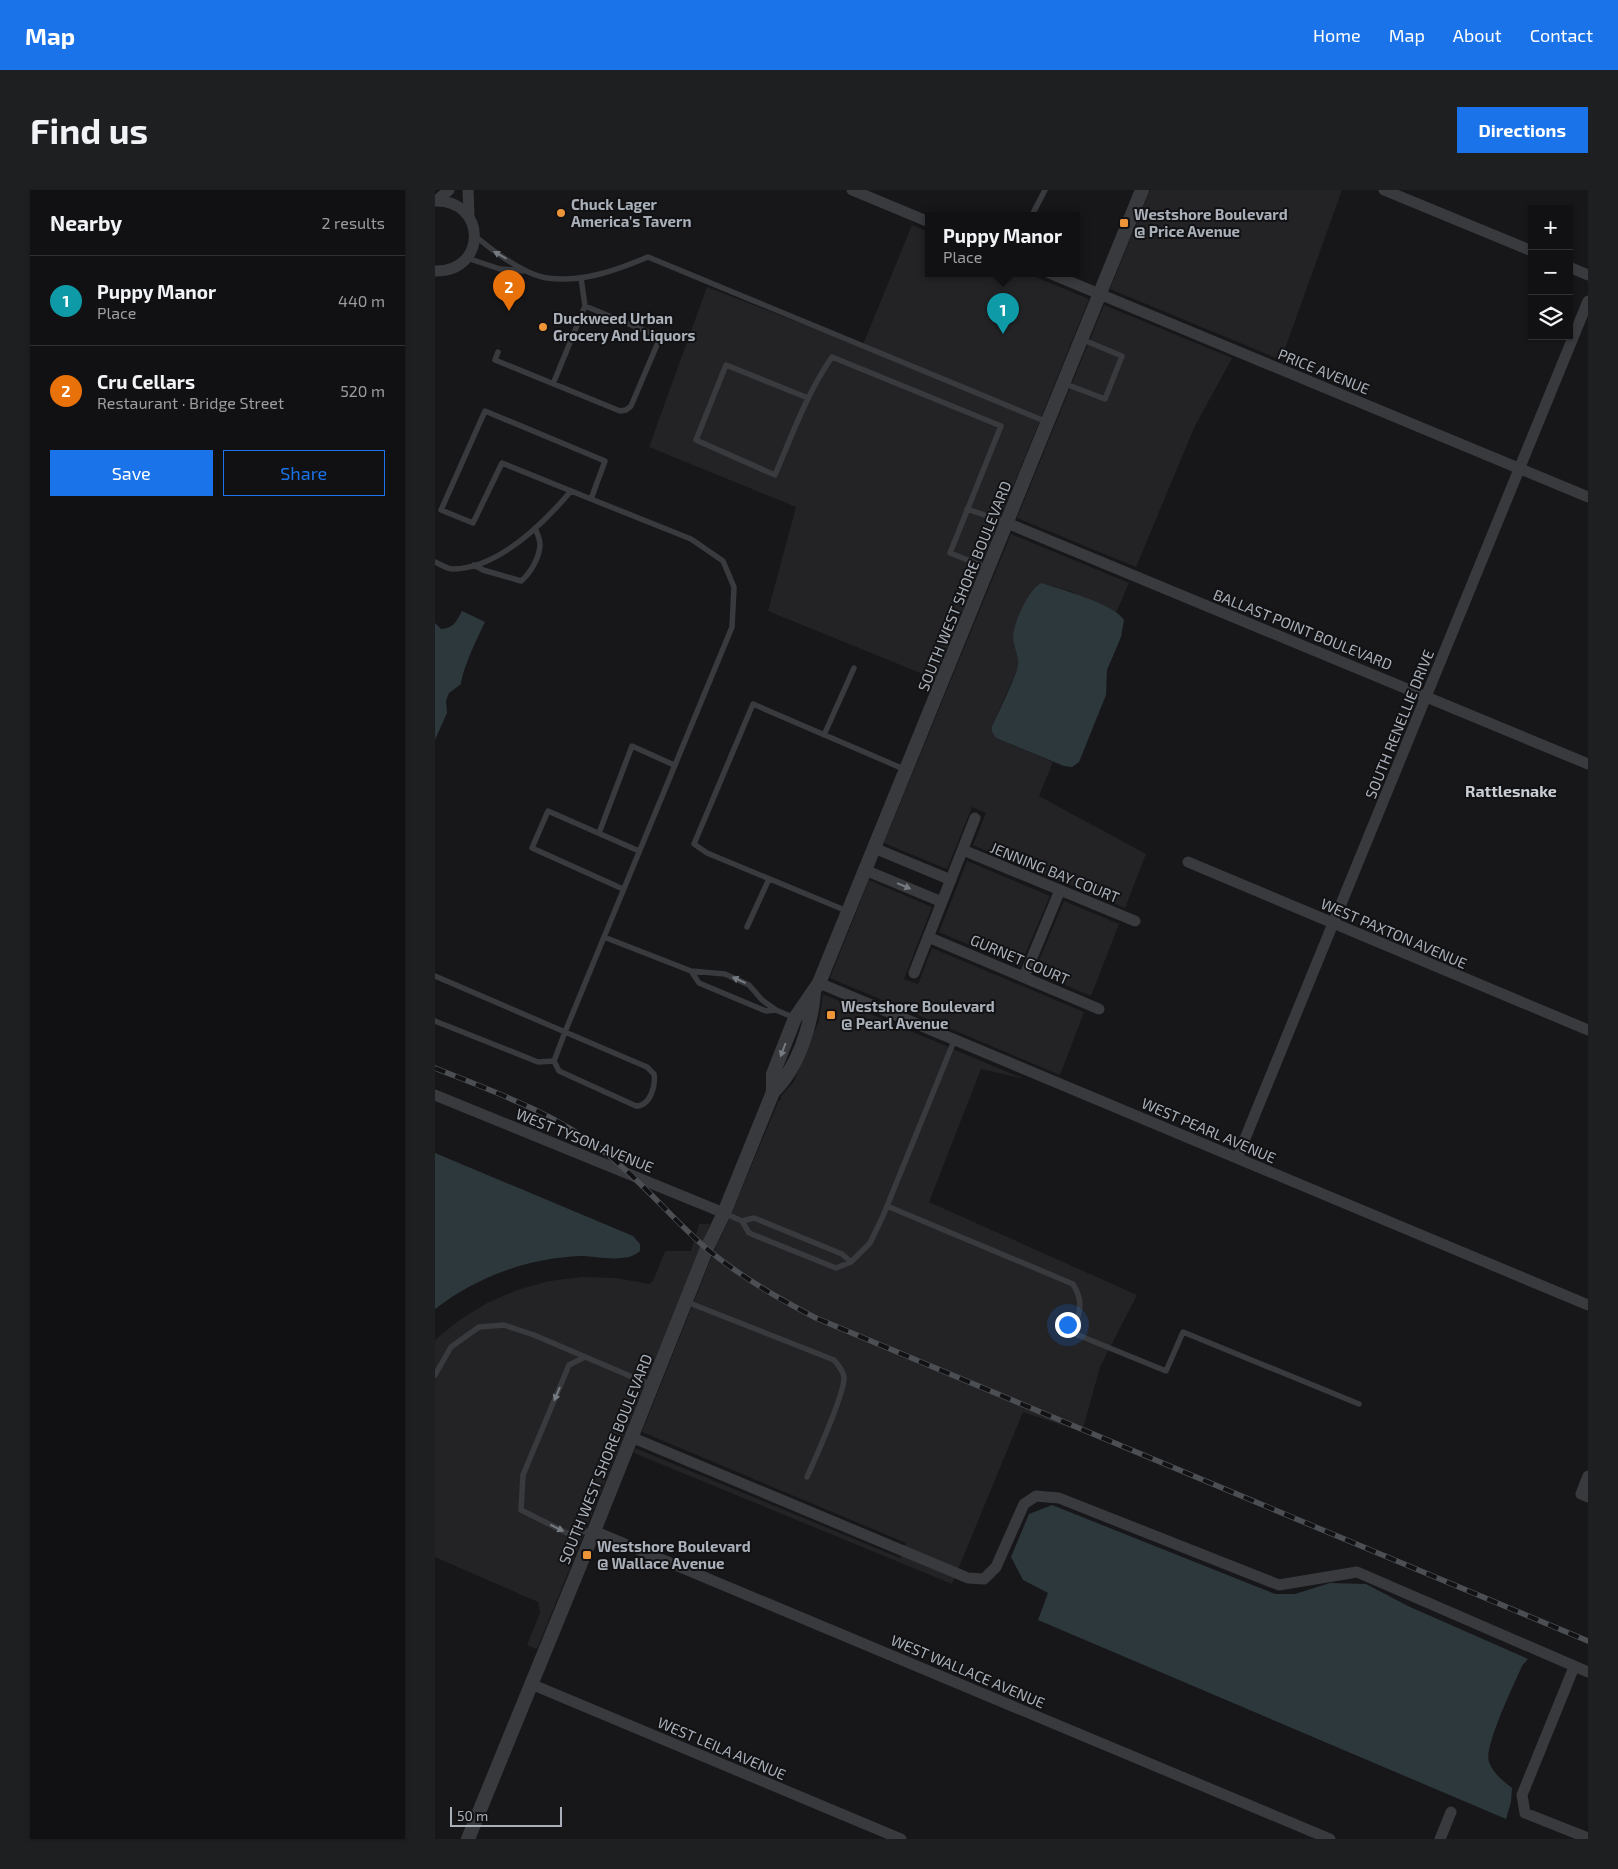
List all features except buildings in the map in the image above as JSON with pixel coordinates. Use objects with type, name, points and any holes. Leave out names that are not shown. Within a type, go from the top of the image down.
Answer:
[{"type":"street","points":[[436,201],[449,190]]},
{"type":"street","points":[[435,278],[439,271],[459,266],[473,248],[475,236],[469,216],[468,190]]},
{"type":"street","points":[[852,190],[925,220]]},
{"type":"street","name":"SOUTH WEST SHORE BOULEVARD","points":[[773,1092],[786,1080],[811,1019],[817,988],[1142,190]]},
{"type":"street","points":[[1384,190],[1530,250]]},
{"type":"street","points":[[436,201],[454,204],[469,216]]},
{"type":"street","points":[[1573,269],[1588,275]]},
{"type":"street","name":"PRICE AVENUE","points":[[1059,277],[1588,497]]},
{"type":"street","name":"SOUTH RENELLIE DRIVE","points":[[1237,1158],[1588,301]]},
{"type":"street","name":"BALLAST POINT BOULEVARD","points":[[1007,523],[1588,764]]},
{"type":"street","points":[[914,973],[975,818]]},
{"type":"street","points":[[874,848],[951,880]]},
{"type":"street","name":"JENNING BAY COURT","points":[[963,850],[1135,921]]},
{"type":"street","name":"WEST PAXTON AVENUE","points":[[1188,862],[1588,1030]]},
{"type":"street","points":[[865,870],[942,902]]},
{"type":"street","points":[[1024,977],[1060,890]]},
{"type":"street","name":"GURNET COURT","points":[[928,937],[1099,1009]]},
{"type":"street","name":"SOUTH WEST SHORE BOULEVARD","points":[[468,1839],[594,1531],[685,1301],[773,1092],[773,1074],[795,1018],[817,988]]},
{"type":"street","name":"WEST PEARL AVENUE","points":[[817,988],[954,1041],[1588,1305]]},
{"type":"street","name":"WEST TYSON AVENUE","points":[[435,1094],[723,1213]]},
{"type":"street","points":[[631,1437],[968,1578],[984,1579],[997,1567],[1024,1504],[1036,1496],[1059,1498],[1279,1585],[1357,1572],[1588,1672]]},
{"type":"street","points":[[1584,1495],[1588,1476]]},
{"type":"street","name":"WEST WALLACE AVENUE","points":[[594,1531],[1331,1839]]},
{"type":"street","points":[[1574,1667],[1522,1795],[1525,1813],[1588,1838]]},
{"type":"street","name":"WEST LEILA AVENUE","points":[[531,1684],[901,1839]]},
{"type":"street","points":[[1439,1839],[1451,1812]]},
{"type":"lane","points":[[1034,212],[1045,190]]},
{"type":"lane","points":[[475,236],[492,251],[528,271],[547,278],[581,278],[622,268],[648,257],[1047,422]]},
{"type":"lane","points":[[467,258],[500,269],[528,271]]},
{"type":"lane","points":[[553,384],[585,306],[581,278]]},
{"type":"lane","points":[[498,352],[495,360],[620,411],[627,410],[631,406],[659,340],[658,336],[585,306]]},
{"type":"lane","points":[[1063,382],[1105,399],[1122,356],[1081,339]]},
{"type":"lane","points":[[808,398],[726,365],[696,440],[775,475],[808,398],[814,383],[832,357],[1001,426],[950,553],[988,568]]},
{"type":"lane","points":[[435,976],[565,1032],[647,1067],[654,1074],[655,1083],[647,1102],[641,1106],[636,1106],[559,1070],[554,1061],[565,1032],[623,889],[732,627],[734,587],[723,561],[691,539],[591,499],[571,491],[502,463],[473,523],[441,510],[485,411],[605,461],[591,499]]},
{"type":"lane","points":[[435,562],[451,569],[490,562],[549,518],[571,491]]},
{"type":"lane","points":[[967,509],[1007,523]]},
{"type":"lane","points":[[474,564],[492,574],[521,581],[528,576],[537,558],[540,544],[535,528]]},
{"type":"lane","points":[[824,735],[854,668]]},
{"type":"lane","points":[[848,912],[707,853],[694,844],[753,704],[906,770]]},
{"type":"lane","points":[[599,833],[632,746],[674,765]]},
{"type":"lane","points":[[623,889],[532,848],[548,811],[639,851]]},
{"type":"lane","points":[[747,926],[769,879]]},
{"type":"lane","points":[[604,937],[691,972],[725,974],[749,985],[762,1000],[776,1010],[795,1018]]},
{"type":"lane","points":[[691,972],[699,983],[766,1011],[776,1010]]},
{"type":"lane","points":[[435,1021],[538,1062],[554,1061]]},
{"type":"lane","points":[[723,1213],[742,1221],[749,1232],[835,1268],[851,1262],[870,1243],[954,1041]]},
{"type":"lane","points":[[887,1206],[1073,1284],[1081,1297],[1081,1308],[1073,1333],[1166,1371],[1183,1332],[1359,1404]]},
{"type":"lane","points":[[742,1221],[754,1218],[842,1254],[851,1262]]},
{"type":"lane","points":[[685,1301],[834,1360],[841,1369],[844,1378],[831,1422],[807,1477]]},
{"type":"lane","points":[[435,1375],[451,1347],[479,1327],[514,1327],[652,1386]]},
{"type":"lane","points":[[585,1358],[569,1365],[565,1374],[523,1475],[521,1510],[567,1533],[594,1531]]},
{"type":"shaded area","points":[[1150,190],[1342,190],[1281,360],[1110,289]]},
{"type":"shaded area","points":[[912,225],[925,230],[925,277],[1036,277],[1089,299],[935,679],[768,611],[796,507],[649,447],[707,287],[862,347]]},
{"type":"shaded area","points":[[1104,305],[1232,358],[1194,428],[1136,567],[1017,518]]},
{"type":"shaded area","points":[[1011,534],[1129,583],[1116,613],[1070,591],[1041,583],[1013,636],[1018,658],[1018,668],[992,726],[992,732],[996,738],[1053,762],[1039,796],[1146,854],[1125,908],[973,845],[986,813],[972,807],[947,869],[884,843]]},
{"type":"shaded area","points":[[1041,583],[1099,603],[1119,614],[1124,620],[1121,637],[1107,670],[1106,695],[1079,762],[1072,767],[1064,766],[996,738],[992,732],[992,726],[1017,670],[1018,661],[1013,640],[1016,623],[1027,599],[1036,586]]},
{"type":"shaded area","points":[[462,611],[485,622],[467,661],[461,684],[449,693],[446,701],[447,713],[435,740],[435,623],[441,629],[452,626]]},
{"type":"shaded area","points":[[967,861],[1050,896],[1020,966],[939,932]]},
{"type":"shaded area","points":[[869,880],[932,907],[904,979],[918,984],[932,948],[1084,1012],[1060,1075],[830,978]]},
{"type":"shaded area","points":[[1064,901],[1119,924],[1091,996],[1034,972]]},
{"type":"shaded area","points":[[823,994],[1024,1079],[981,1069],[929,1202],[1137,1295],[1100,1367],[1082,1432],[1023,1412],[952,1584],[634,1453],[635,1448],[900,1558],[906,1543],[642,1432],[714,1251],[779,1100],[781,1100],[781,1096],[793,1083],[819,1021]]},
{"type":"shaded area","points":[[435,1153],[633,1236],[640,1244],[640,1251],[634,1255],[620,1258],[581,1256],[522,1265],[485,1279],[435,1309]]},
{"type":"shaded area","points":[[699,1224],[710,1224],[537,1649],[527,1645],[540,1613],[538,1602],[435,1557],[435,1340],[458,1321],[487,1303],[517,1290],[549,1281],[582,1277],[616,1278],[650,1284],[654,1279],[665,1251],[691,1251]]},
{"type":"shaded area","points":[[1052,1505],[1275,1594],[1295,1594],[1330,1583],[1366,1584],[1410,1607],[1528,1659],[1522,1666],[1501,1715],[1488,1755],[1493,1770],[1512,1788],[1511,1802],[1506,1819],[1038,1620],[1048,1593],[1023,1580],[1011,1557],[1029,1514]]},
{"type":"railway","points":[[435,1068],[521,1103],[563,1124],[583,1137],[616,1161],[707,1249],[733,1269],[787,1303],[816,1318],[1588,1641]]},
{"type":"place","name":"Chuck Lager America's Tavern","points":[[561,213]]},
{"type":"place","name":"Westshore Boulevard @ Price Avenue","points":[[1124,223]]},
{"type":"place","name":"Cru Cellars","points":[[509,311]]},
{"type":"place","name":"Duckweed Urban Grocery And Liquors","points":[[543,327]]},
{"type":"place","name":"Puppy Manor","points":[[1003,334]]},
{"type":"place","name":"Westshore Boulevard @ Pearl Avenue","points":[[831,1015]]},
{"type":"place","name":"Westshore Boulevard @ Wallace Avenue","points":[[587,1555]]},
{"type":"district","name":"Rattlesnake","points":[[1511,790]]}]
